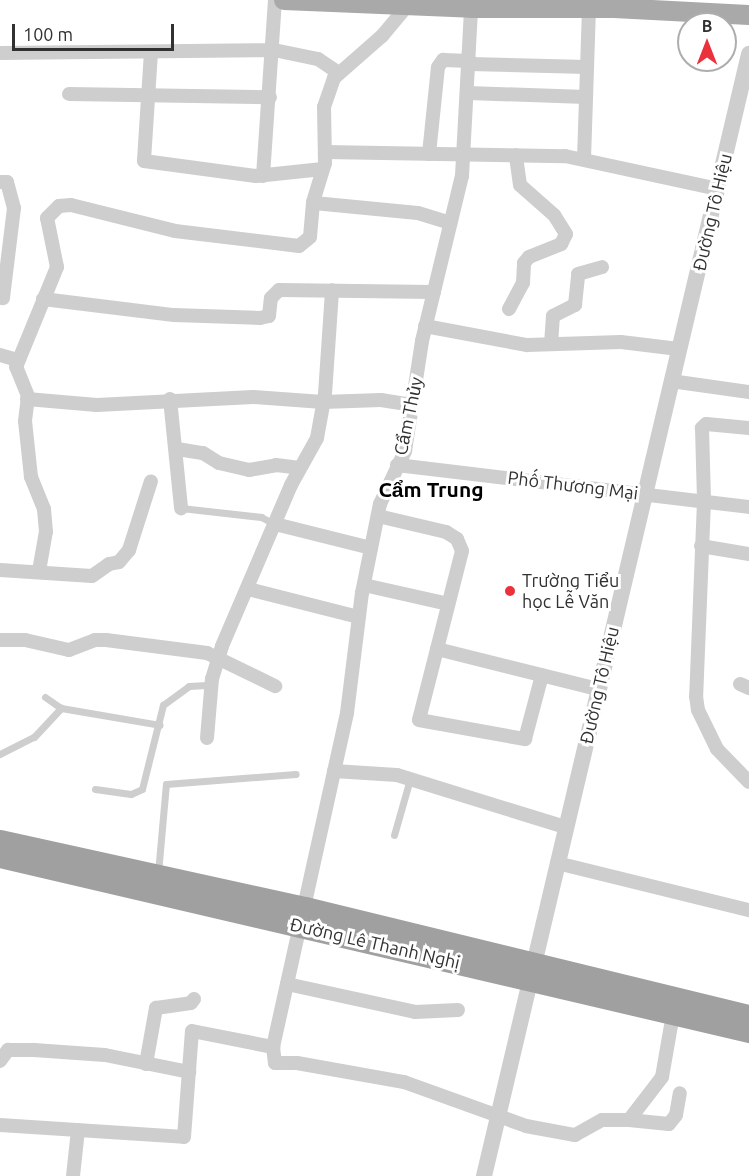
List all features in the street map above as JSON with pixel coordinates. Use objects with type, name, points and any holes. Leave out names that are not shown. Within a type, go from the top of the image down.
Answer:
[{"type":"highway","name":"Đường Lê Thanh Nghị","points":[[8,850],[532,970],[749,1015]]},
{"type":"highway","name":"Đường Lê Thanh Nghị","points":[[8,850],[157,875],[303,917]]},
{"type":"highway","name":"Đường Lê Thanh Nghị","points":[[532,970],[673,1014],[749,1032]]},
{"type":"main road","points":[[284,0],[419,3],[471,8],[588,8],[615,4],[749,15]]},
{"type":"street","points":[[263,176],[274,50],[275,0]]},
{"type":"street","points":[[39,571],[46,532],[44,509],[31,477],[25,421],[27,399],[16,367],[57,267],[47,218],[59,206],[71,205],[175,231],[299,246],[310,237],[314,203],[325,152],[324,107],[337,72],[419,3]]},
{"type":"street","name":"Cẩm Thủy","points":[[273,1047],[347,714],[359,617],[371,548],[378,516],[397,465],[405,451],[425,326],[451,223],[464,154],[471,8]]},
{"type":"street","points":[[585,159],[588,8]]},
{"type":"street","points":[[0,53],[274,50],[318,58],[337,72]]},
{"type":"street","points":[[151,51],[144,161],[263,176],[323,169]]},
{"type":"street","name":"Đường Tô Hiệu","points":[[484,1176],[749,54]]},
{"type":"street","points":[[429,154],[438,67],[443,60],[587,67]]},
{"type":"street","points":[[468,93],[586,97]]},
{"type":"street","points":[[69,94],[270,97]]},
{"type":"street","points":[[325,152],[516,155],[585,159],[717,189]]},
{"type":"street","points":[[509,309],[523,283],[524,263],[529,257],[561,244],[566,234],[554,215],[520,185],[516,155]]},
{"type":"street","points":[[0,182],[7,182],[14,208],[3,298]]},
{"type":"street","points":[[314,203],[418,213],[451,223]]},
{"type":"street","points":[[551,344],[553,316],[575,305],[578,274],[602,267]]},
{"type":"street","points":[[43,299],[174,315],[260,318],[269,316],[271,298],[279,290],[434,292]]},
{"type":"street","points":[[207,738],[211,686],[217,661],[300,468],[317,438],[323,402],[332,290]]},
{"type":"street","points":[[425,326],[526,345],[621,342],[679,349]]},
{"type":"street","points":[[0,355],[18,360]]},
{"type":"street","points":[[671,381],[749,392]]},
{"type":"street","points":[[27,399],[97,405],[170,399],[253,397],[323,402],[381,400],[412,405]]},
{"type":"street","points":[[170,399],[170,419],[177,449],[181,508]]},
{"type":"street","points":[[749,428],[706,424],[702,428],[704,501],[696,617],[698,710],[717,749],[749,782]]},
{"type":"street","points":[[177,449],[203,453],[219,463],[249,470],[276,465],[300,468]]},
{"type":"street","name":"Phố Thương Mại","points":[[397,465],[749,507]]},
{"type":"street","points":[[0,570],[92,576],[109,564],[119,562],[129,550],[151,481]]},
{"type":"street","points":[[378,516],[446,532],[457,538],[462,550],[419,720],[525,739],[542,675]]},
{"type":"street","points":[[275,524],[371,548]]},
{"type":"street","points":[[701,546],[749,554]]},
{"type":"street","points":[[364,585],[448,604]]},
{"type":"street","points":[[249,589],[359,617]]},
{"type":"street","points":[[0,640],[25,640],[69,650],[95,640],[106,640],[207,653],[217,661],[275,686]]},
{"type":"street","points":[[437,649],[598,689]]},
{"type":"street","points":[[334,771],[410,779],[565,827]]},
{"type":"street","points":[[557,863],[749,910]]},
{"type":"street","points":[[287,984],[415,1012],[458,1011]]},
{"type":"street","points":[[146,1064],[156,1008],[191,1003],[194,999]]},
{"type":"street","points":[[629,1120],[662,1077],[673,1014]]},
{"type":"street","points":[[0,1125],[184,1137],[192,1031],[273,1047],[275,1063],[297,1062],[398,1080],[525,1126],[570,1135],[602,1120],[669,1124],[676,1114],[680,1093]]},
{"type":"street","points":[[0,1061],[8,1050],[34,1050],[105,1055],[189,1072]]},
{"type":"street","points":[[73,1176],[78,1130]]},
{"type":"lane","points":[[181,508],[261,517],[275,524]]},
{"type":"lane","points":[[96,789],[131,794],[142,789],[163,705],[169,698],[182,695],[189,686],[211,686]]},
{"type":"lane","points":[[45,697],[61,708],[159,725]]},
{"type":"lane","points":[[0,754],[34,737],[61,708]]},
{"type":"lane","points":[[157,875],[166,784],[296,774]]},
{"type":"lane","points":[[394,835],[410,779]]},
{"type":"place","name":"Trường Tiểu học Lễ Văn","points":[[510,591]]},
{"type":"district","name":"Cẩm Trung","points":[[431,489]]}]
